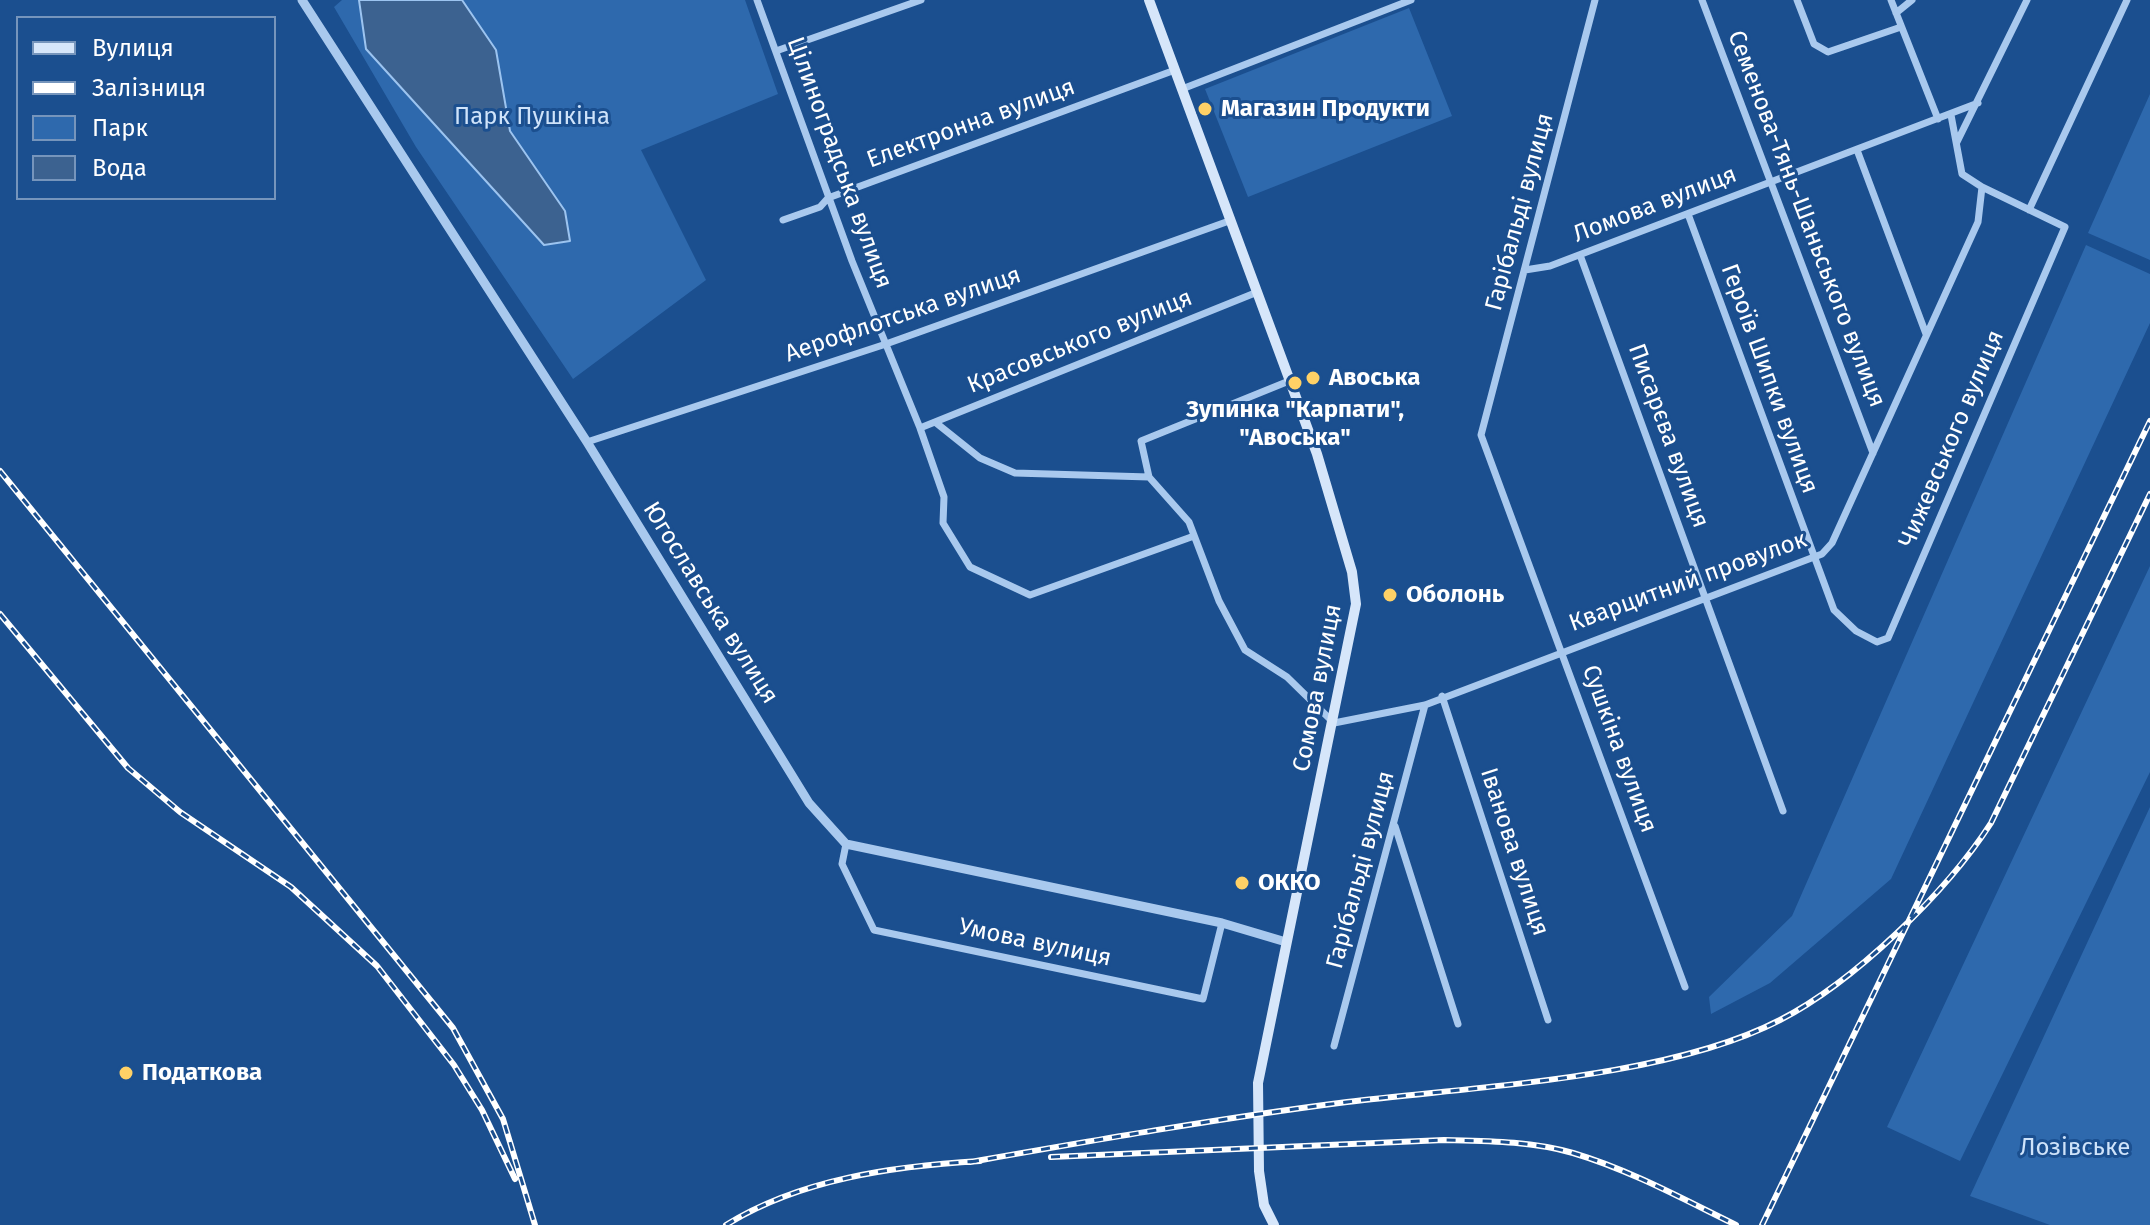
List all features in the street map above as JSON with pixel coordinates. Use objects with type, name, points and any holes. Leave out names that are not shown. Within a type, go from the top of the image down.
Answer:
[{"type":"main road","name":"Сомова вулиця","points":[[1149,0],[1317,454],[1353,583],[1354,627],[1258,1083],[1257,1113],[1264,1205],[1274,1225]]},
{"type":"street","name":"Югославська вулиця","points":[[302,0],[587,442],[809,803],[846,844]]},
{"type":"street","name":"Цілиноградська вулиця","points":[[757,0],[828,198],[920,428],[944,497],[942,520],[966,562],[1013,584],[1025,595],[1194,536]]},
{"type":"street","points":[[776,51],[921,0]]},
{"type":"street","points":[[1182,89],[1411,0]]},
{"type":"street","name":"Гарібальді вулиця","points":[[1481,435],[1595,0]]},
{"type":"street","name":"Семенова-Тянь-Шаньського вулиця","points":[[1702,0],[1873,453]]},
{"type":"street","points":[[1797,0],[1814,44],[1828,52],[1901,27]]},
{"type":"street","points":[[1891,0],[1938,119]]},
{"type":"street","points":[[1896,13],[1912,0]]},
{"type":"street","points":[[1956,143],[2027,0]]},
{"type":"street","points":[[2029,210],[2127,0]]},
{"type":"street","name":"Електронна вулиця","points":[[783,220],[820,207],[828,198],[1175,70]]},
{"type":"street","name":"Ломова вулиця","points":[[1525,270],[1550,266],[1580,255],[1978,103]]},
{"type":"street","points":[[1951,115],[1962,174],[1982,187]]},
{"type":"street","points":[[1857,150],[1926,334]]},
{"type":"street","name":"Чижевського вулиця","points":[[1812,557],[1834,610],[1867,637],[1877,642],[1888,638],[2065,227],[1982,187]]},
{"type":"street","name":"Кварцитний провулок","points":[[1334,723],[1425,705],[1828,550],[1978,222],[1982,187]]},
{"type":"street","name":"Героїв Шипки вулиця","points":[[1688,214],[1812,557]]},
{"type":"street","name":"Аерофлотська вулиця","points":[[587,442],[886,344],[1229,221]]},
{"type":"street","name":"Писарєва вулиця","points":[[1580,255],[1783,811]]},
{"type":"street","name":"Красовського вулиця","points":[[920,428],[1255,293]]},
{"type":"street","points":[[1289,381],[1141,441],[1149,477],[1189,522],[1219,601],[1245,650],[1287,677],[1334,723]]},
{"type":"street","points":[[935,422],[980,458],[1015,473],[1149,477]]},
{"type":"street","name":"Сушкіна вулиця","points":[[1481,435],[1685,987]]},
{"type":"street","name":"Іванова вулиця","points":[[1442,696],[1548,1020]]},
{"type":"street","name":"Гарібальді вулиця","points":[[1334,1046],[1425,705]]},
{"type":"street","points":[[1394,824],[1458,1024]]},
{"type":"street","points":[[846,844],[1222,923],[1286,942]]},
{"type":"street","name":"Умова вулиця","points":[[846,844],[842,864],[874,930],[1203,999],[1222,923]]},
{"type":"green space","name":"Парк Пушкіна","points":[[342,0],[745,0],[778,94],[641,150],[706,280],[573,379],[416,147],[334,7]]},
{"type":"green space","points":[[1409,8],[1452,116],[1248,197],[1205,89]]},
{"type":"green space","points":[[2150,94],[2150,260],[2088,233]]},
{"type":"green space","points":[[2086,245],[2150,274],[2150,323],[1891,879],[1770,983],[1711,1014],[1709,997],[1792,916]]},
{"type":"green space","points":[[2150,566],[2150,772],[1960,1161],[1887,1127]]},
{"type":"green space","name":"Лозівське","points":[[2150,807],[2150,1225],[2050,1225],[1970,1196]]},
{"type":"water","points":[[359,0],[462,0],[496,50],[510,131],[565,211],[570,241],[544,245],[366,49]]},
{"type":"railway","points":[[1762,1225],[2150,421]]},
{"type":"railway","points":[[0,471],[453,1028],[503,1119],[535,1225]]},
{"type":"railway","points":[[970,1162],[1253,1115],[1511,1085],[1627,1068],[1734,1040],[1780,1020],[1838,983],[1896,934],[1949,878],[1991,823],[2150,494]]},
{"type":"railway","points":[[0,614],[128,768],[180,812],[291,887],[377,966],[454,1065],[482,1110],[515,1179]]},
{"type":"railway","points":[[1051,1157],[1444,1140],[1525,1144],[1573,1153],[1615,1168],[1736,1225]]},
{"type":"railway","points":[[726,1225],[755,1209],[816,1186],[881,1171],[980,1161]]},
{"type":"place","name":"Магазин Продукти","points":[[1205,109]]},
{"type":"place","name":"Авоська","points":[[1313,378]]},
{"type":"place","name":"Зупинка \"Карпати\", \"Авоська\"","points":[[1295,383]]},
{"type":"place","name":"Оболонь","points":[[1390,595]]},
{"type":"place","name":"ОККО","points":[[1242,883]]},
{"type":"place","name":"Податкова","points":[[126,1073]]}]
